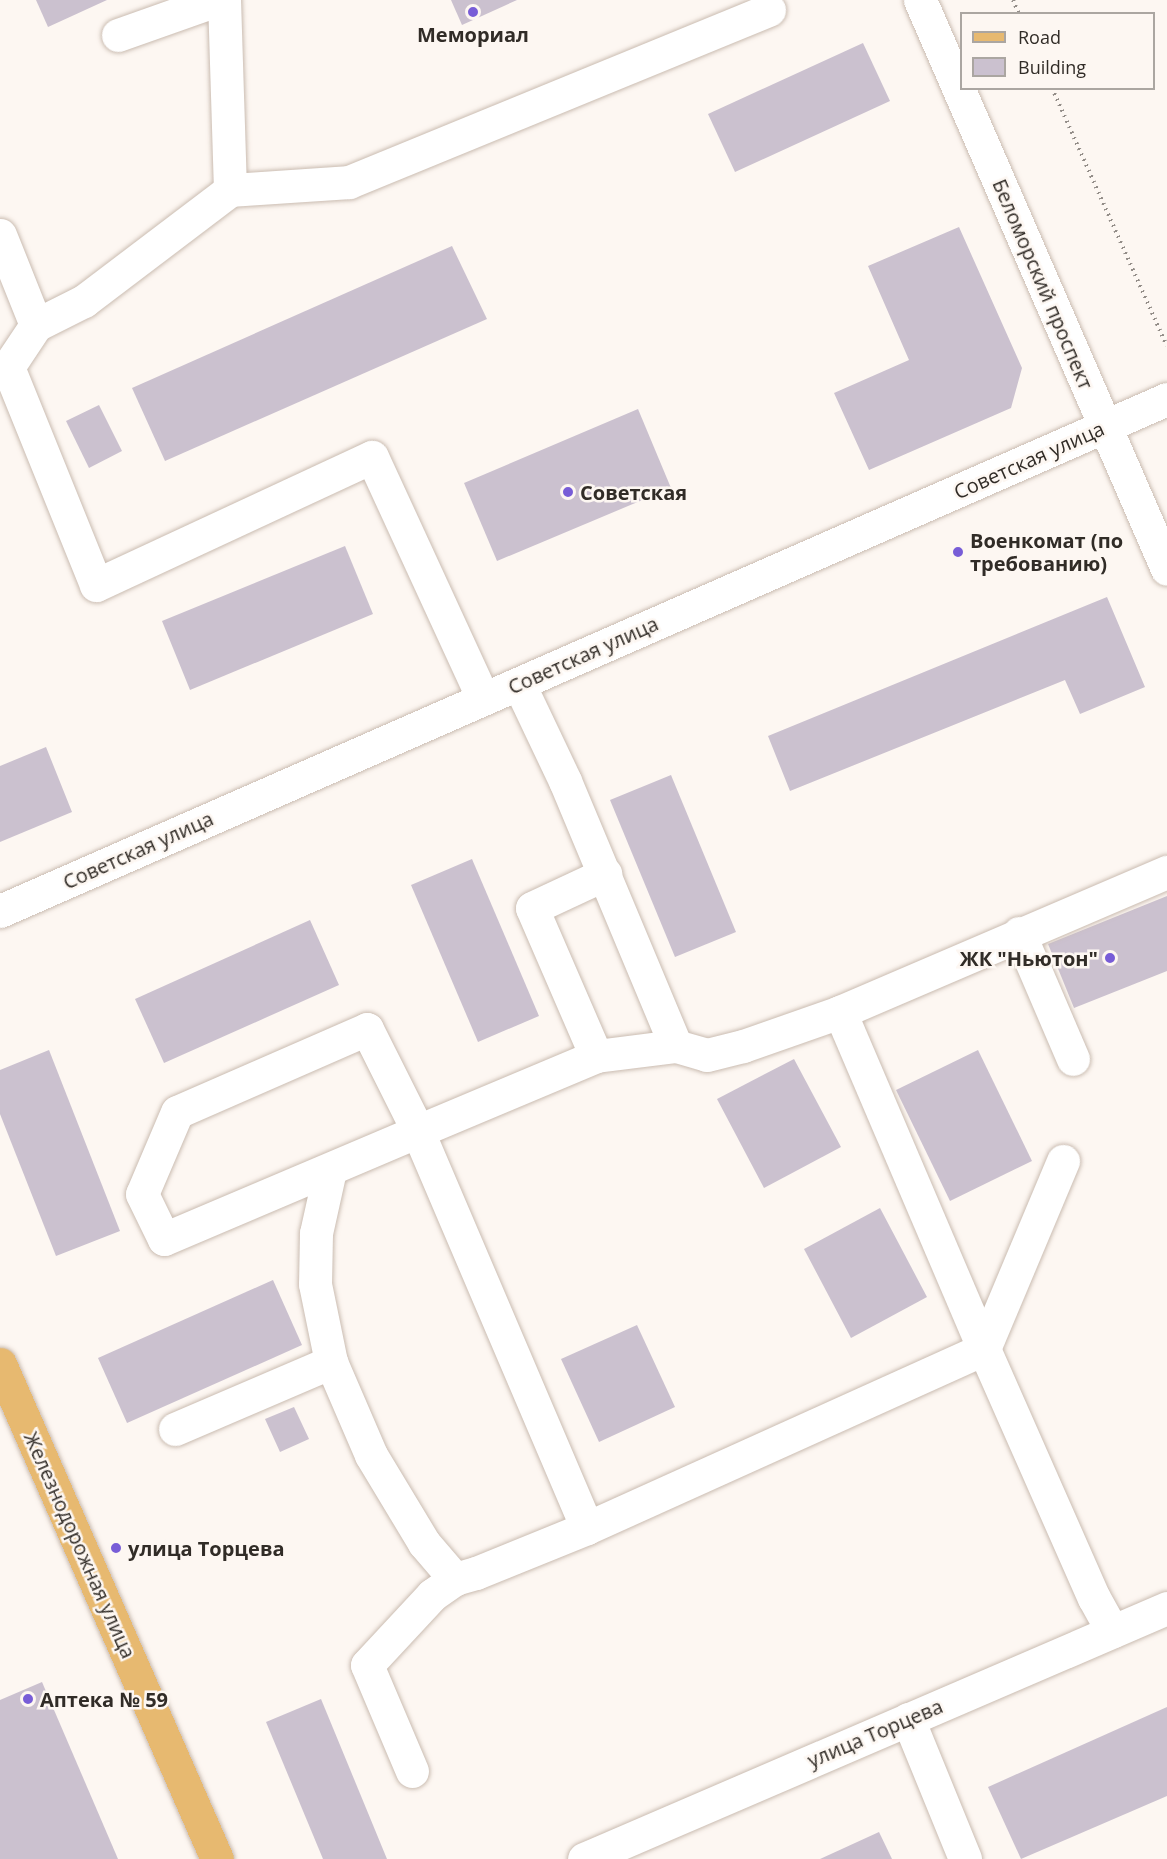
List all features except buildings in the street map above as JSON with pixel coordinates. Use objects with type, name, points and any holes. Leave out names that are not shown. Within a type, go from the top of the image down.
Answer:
[{"type":"main road","name":"Железнодорожная улица","points":[[0,1364],[217,1859]]},
{"type":"street","points":[[118,35],[217,0]]},
{"type":"street","points":[[224,0],[230,190]]},
{"type":"street","name":"Беломорский проспект","points":[[920,0],[1167,569]]},
{"type":"street","points":[[483,698],[372,457],[96,585],[4,369],[36,325],[84,301],[230,190],[349,182],[769,10]]},
{"type":"street","points":[[0,235],[36,325]]},
{"type":"street","name":"Советская улица","points":[[0,911],[1167,399]]},
{"type":"street","points":[[519,684],[565,781],[676,1046]]},
{"type":"street","points":[[587,1528],[418,1131],[367,1029],[177,1112],[142,1194],[164,1239],[330,1170],[418,1131],[596,1056],[676,1046],[707,1055],[743,1046],[840,1012],[1019,933],[1167,872]]},
{"type":"street","points":[[596,1056],[532,908],[605,874]]},
{"type":"street","points":[[1019,933],[1073,1059]]},
{"type":"street","points":[[840,1012],[984,1349],[1094,1598],[1112,1631]]},
{"type":"street","points":[[412,1771],[367,1665],[432,1595],[455,1579],[587,1528],[984,1349],[1063,1161]]},
{"type":"street","points":[[330,1170],[316,1233],[315,1284],[331,1362],[371,1455],[395,1498],[424,1544],[455,1579]]},
{"type":"street","points":[[175,1429],[331,1362]]},
{"type":"street","name":"улица Торцева","points":[[584,1859],[1167,1608]]},
{"type":"street","points":[[908,1719],[965,1859]]},
{"type":"path","points":[[1053,90],[1167,346]]},
{"type":"place","name":"Мемориал","points":[[473,12]]},
{"type":"place","name":"Советская","points":[[568,492]]},
{"type":"place","name":"Военкомат (по требованию)","points":[[958,552]]},
{"type":"place","name":"ЖК \"Ньютон\"","points":[[1110,958]]},
{"type":"place","name":"улица Торцева","points":[[116,1548]]},
{"type":"place","name":"Аптека № 59","points":[[28,1699]]}]
